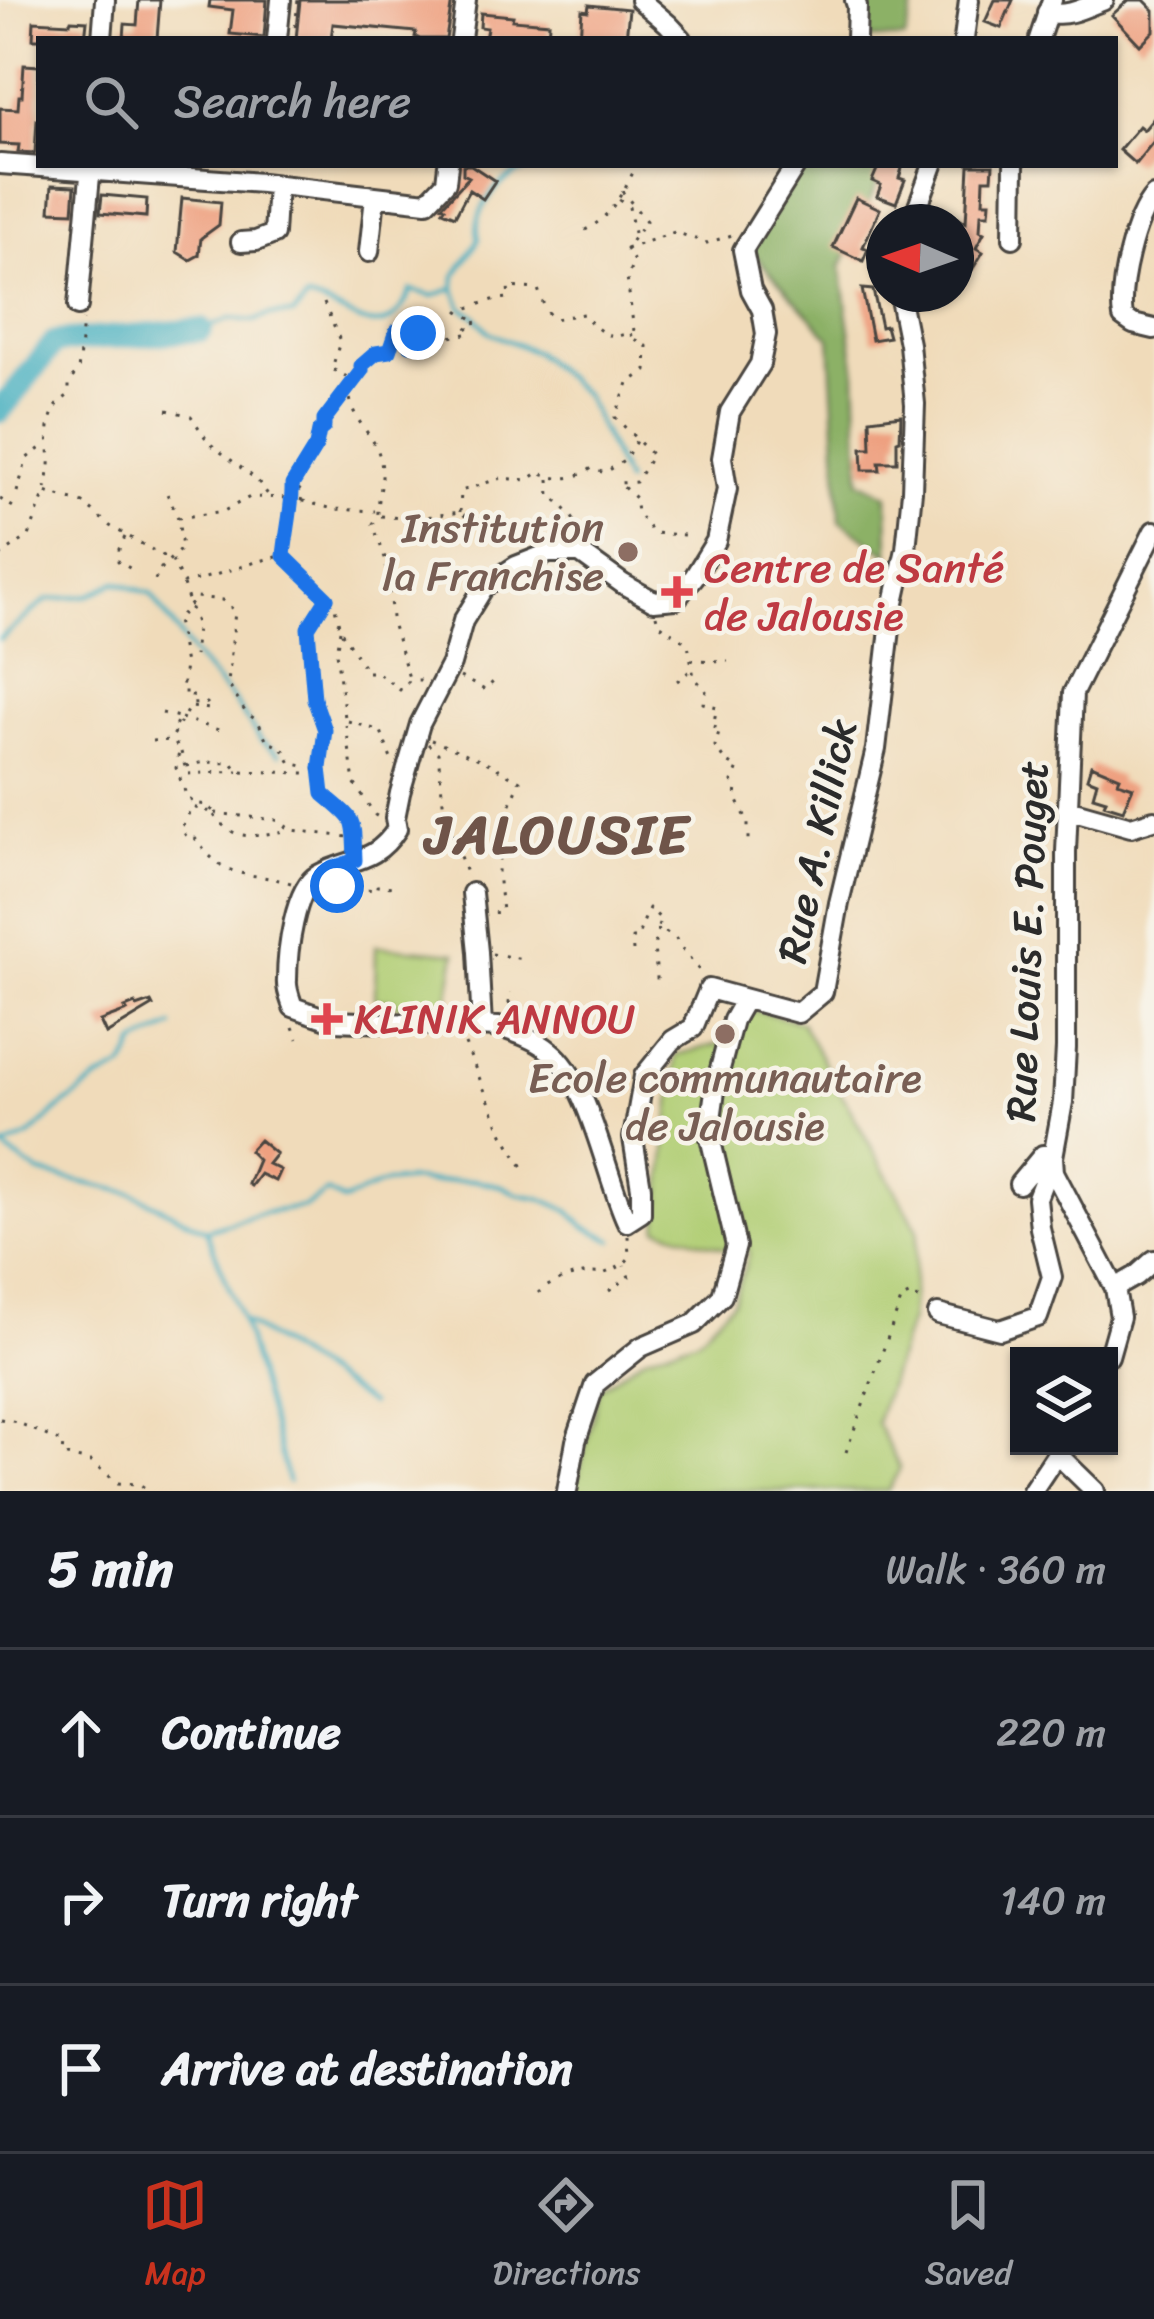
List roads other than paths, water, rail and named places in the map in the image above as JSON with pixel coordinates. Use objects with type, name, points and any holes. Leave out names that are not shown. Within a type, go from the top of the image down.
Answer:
[{"type":"street","points":[[102,36],[105,0]]},
{"type":"street","points":[[277,36],[281,0]]},
{"type":"street","points":[[461,36],[466,0]]},
{"type":"street","points":[[640,0],[679,36]]},
{"type":"street","points":[[855,0],[856,36]]},
{"type":"street","points":[[964,36],[969,0]]},
{"type":"street","points":[[1050,6],[1057,15],[1104,0]]},
{"type":"street","points":[[1040,36],[1050,6]]},
{"type":"street","points":[[0,164],[36,166]]},
{"type":"street","points":[[78,305],[90,168],[268,178],[427,202],[447,173]]},
{"type":"street","points":[[472,893],[482,1026],[333,1021],[292,1007],[286,983],[295,917],[305,887],[312,877],[379,852],[392,836],[420,724],[445,676],[463,621],[484,587],[516,566],[549,553],[580,553],[654,601],[676,599],[716,541],[727,489],[722,458],[730,412],[760,364],[766,334],[743,250],[794,168]]},
{"type":"street","points":[[918,204],[931,168]]},
{"type":"street","points":[[1013,238],[1015,168]]},
{"type":"street","points":[[241,242],[274,234],[268,178]]},
{"type":"street","points":[[1152,327],[1123,317],[1120,303],[1145,206],[1154,196]]},
{"type":"street","points":[[369,252],[375,197]]},
{"type":"street","name":"Rue A. Killick","points":[[482,1026],[526,1036],[554,1053],[581,1094],[615,1198],[634,1217],[641,1187],[633,1138],[644,1076],[673,1040],[693,1028],[709,989],[798,1013],[823,992],[838,903],[876,749],[892,612],[906,549],[915,404],[903,312]]},
{"type":"street","name":"Rue Louis E. Pouget","points":[[1115,1288],[1054,1172],[1066,1048],[1067,808],[1073,693],[1154,530]]},
{"type":"street","points":[[1067,808],[1131,827],[1153,824]]},
{"type":"street","points":[[567,1491],[576,1442],[595,1384],[641,1347],[694,1324],[722,1296],[736,1246],[709,1132],[733,1021],[745,999]]},
{"type":"street","points":[[938,1314],[1000,1330],[1038,1317],[1052,1277],[1037,1198],[1053,1156],[1043,1155],[1019,1184]]},
{"type":"street","points":[[1112,1347],[1120,1317],[1115,1288],[1154,1260]]},
{"type":"street","points":[[1032,1491],[1056,1455]]},
{"type":"street","points":[[1063,1455],[1095,1491]]},
{"type":"waterway","points":[[201,330],[230,319],[293,315],[307,299],[365,322],[389,320],[411,290],[433,296],[454,288],[455,276],[479,239],[478,222],[491,196],[511,177],[534,168]]},
{"type":"waterway","points":[[454,288],[462,308],[490,333],[535,352],[584,394],[626,482]]},
{"type":"waterway","points":[[0,411],[55,342],[201,330]]},
{"type":"waterway","points":[[0,639],[47,600],[90,595],[116,582],[151,594],[261,741],[279,754]]},
{"type":"waterway","points":[[3,1148],[29,1136],[98,1080],[124,1067],[136,1044],[173,1026]]},
{"type":"waterway","points":[[0,1146],[39,1173],[132,1193],[206,1230],[262,1213],[304,1207],[327,1192],[343,1201],[384,1183],[473,1180],[540,1198],[613,1240]]},
{"type":"waterway","points":[[206,1230],[242,1320],[370,1404]]},
{"type":"waterway","points":[[242,1320],[288,1482]]},
{"type":"place","name":"Institution la Franchise","points":[[628,552]]},
{"type":"place","name":"Centre de Santé de Jalousie","points":[[677,592]]},
{"type":"place","name":"KLINIK ANNOU","points":[[327,1019]]},
{"type":"place","name":"Ecole communautaire de Jalousie","points":[[725,1034]]},
{"type":"district","name":"JALOUSIE","points":[[558,835]]}]
